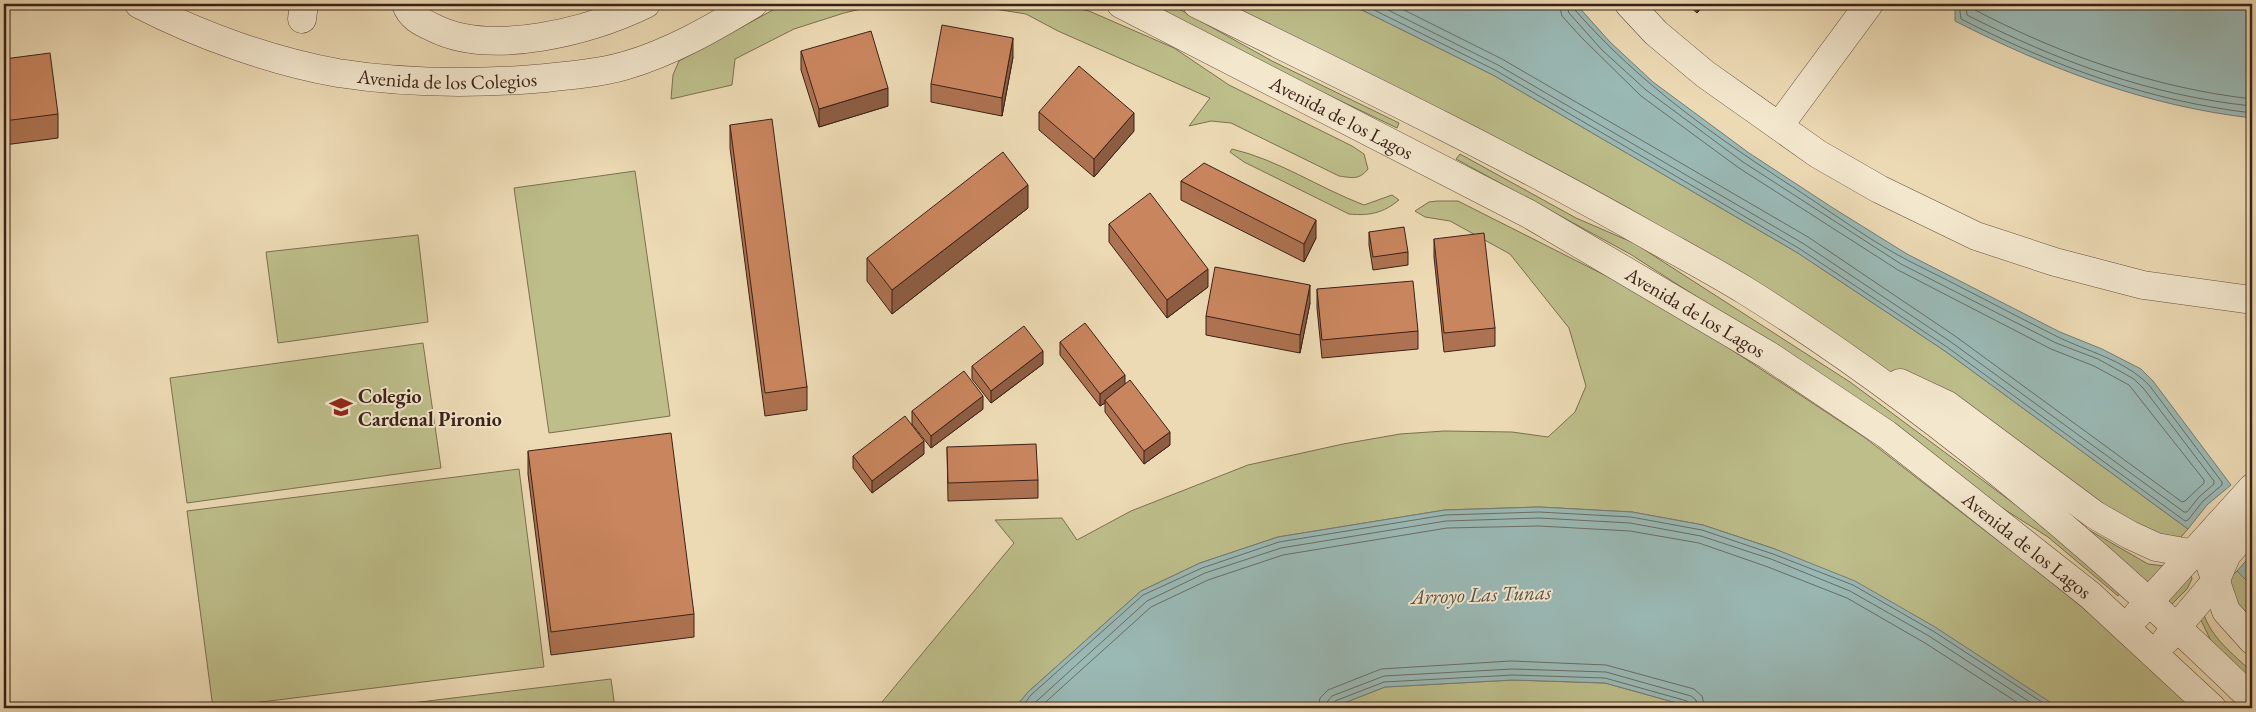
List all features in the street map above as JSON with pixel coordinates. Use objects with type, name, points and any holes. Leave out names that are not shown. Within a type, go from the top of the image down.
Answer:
[{"type":"street","name":"Avenida de los Colegios","points":[[139,4],[167,18],[231,43],[337,72],[464,82],[575,75],[622,67],[649,58],[715,27],[753,4]]},
{"type":"street","points":[[406,4],[411,14],[442,32],[463,38],[496,42],[530,39],[548,35],[608,18],[646,4]]},
{"type":"street","name":"Avenida de los Lagos","points":[[1121,4],[1529,214],[1760,350],[1886,434],[2090,595],[2212,708]]},
{"type":"street","name":"Avenida de los Lagos","points":[[1197,4],[1568,190],[1745,291],[1845,356],[1978,456],[2148,602],[2252,699]]},
{"type":"street","points":[[1629,4],[1656,33],[1705,74],[1818,154],[1878,189],[1976,236],[2055,262],[2143,285],[2252,300]]},
{"type":"street","points":[[1779,126],[1869,4]]},
{"type":"street","points":[[1845,356],[1947,405],[2096,515],[2130,535],[2156,547],[2209,549],[2252,527]]},
{"type":"street","points":[[2125,628],[2148,602],[2209,549],[2252,488]]},
{"type":"street","points":[[2209,549],[2215,582],[2226,611],[2252,640]]},
{"type":"street","points":[[2154,654],[2215,582]]},
{"type":"green space","points":[[784,4],[882,4],[844,13],[794,29],[735,59],[732,85],[671,99],[673,75],[679,61]]},
{"type":"green space","points":[[963,4],[1058,4],[1089,11],[1174,48],[1229,85],[1352,146],[1364,154],[1368,169],[1359,177],[1339,176],[1231,123],[1211,121],[1189,126],[1210,98],[1058,31],[1026,14]]},
{"type":"green space","points":[[1139,4],[1170,4],[1272,61],[1399,123],[1397,128]]},
{"type":"green space","points":[[1225,4],[1350,4],[1493,75],[1798,253],[1945,351],[2188,529],[2174,545],[2161,544],[1856,355]]},
{"type":"green space","points":[[1232,149],[1283,167],[1364,205],[1392,195],[1399,200],[1376,213],[1349,214],[1244,162],[1230,152]]},
{"type":"green space","points":[[1460,154],[1576,218],[1634,243],[1850,382],[2024,511],[2121,592],[2118,596],[2048,537],[1988,499],[1845,392],[1630,254],[1456,159]]},
{"type":"green space","points":[[635,171],[670,416],[549,433],[514,188]]},
{"type":"green space","points":[[1458,201],[1662,304],[1864,437],[2097,619],[2198,708],[2059,708],[1775,549],[1703,525],[1632,512],[1539,507],[1445,510],[1278,537],[1200,563],[1141,591],[1028,692],[1015,708],[877,708],[1014,543],[995,520],[1062,518],[1077,540],[1131,511],[1248,465],[1343,444],[1400,434],[1444,431],[1512,432],[1548,437],[1575,412],[1586,386],[1569,328],[1510,254],[1450,221],[1425,217],[1415,211],[1429,202]]},
{"type":"green space","points":[[418,235],[428,322],[278,343],[266,252]]},
{"type":"green space","points":[[423,343],[441,468],[187,503],[170,378]]},
{"type":"green space","points":[[519,469],[544,667],[213,708],[187,511]]},
{"type":"green space","points":[[2063,515],[2148,564],[2165,566],[2150,584]]},
{"type":"green space","points":[[2237,571],[2252,586],[2252,631],[2240,619],[2227,580]]},
{"type":"green space","points":[[2191,575],[2192,579],[2187,589],[2172,604],[2168,604],[2167,599]]},
{"type":"green space","points":[[2203,612],[2217,638],[2252,672],[2252,682],[2211,641],[2199,616]]},
{"type":"green space","points":[[611,679],[615,708],[370,708]]},
{"type":"green space","points":[[1513,680],[1605,683],[1695,708],[1331,708],[1385,687]]},
{"type":"water","points":[[1350,4],[1576,4],[1610,42],[1653,82],[1749,153],[1833,208],[1907,254],[2060,332],[2102,349],[2141,369],[2153,381],[2231,485],[2207,505],[2188,529],[1945,351],[1798,253],[1493,75]]},
{"type":"water","points":[[1955,4],[2252,4],[2252,118],[2175,105],[2137,95],[2063,70],[2026,55],[1955,21]]},
{"type":"water","name":"Arroyo Las Tunas","points":[[1539,507],[1632,512],[1703,525],[1775,549],[1855,581],[1935,627],[2059,708],[1695,708],[1605,683],[1513,680],[1385,687],[1331,708],[1015,708],[1028,692],[1141,591],[1200,563],[1278,537],[1445,510]]},
{"type":"water","points":[[2252,554],[2252,586],[2237,571]]},
{"type":"building","points":[[942,25],[1013,38],[1002,98],[931,84]]},
{"type":"building","points":[[871,31],[888,88],[819,109],[801,51]]},
{"type":"building","points":[[50,53],[58,114],[4,121],[4,59]]},
{"type":"building","points":[[1079,66],[1134,113],[1094,159],[1039,112]]},
{"type":"building","points":[[772,119],[807,387],[765,393],[730,125]]},
{"type":"building","points":[[1003,152],[1028,185],[892,290],[867,258]]},
{"type":"building","points":[[1204,163],[1316,220],[1304,244],[1181,181]]},
{"type":"building","points":[[1150,193],[1208,269],[1167,300],[1109,224]]},
{"type":"building","points":[[1404,227],[1408,252],[1373,257],[1369,232]]},
{"type":"building","points":[[1484,233],[1495,328],[1444,333],[1434,239]]},
{"type":"building","points":[[1215,267],[1310,285],[1300,335],[1206,316]]},
{"type":"building","points":[[1413,281],[1418,331],[1322,340],[1317,289]]},
{"type":"building","points":[[1085,323],[1125,375],[1100,394],[1060,342]]},
{"type":"building","points":[[1024,326],[1043,351],[991,391],[972,366]]},
{"type":"building","points":[[964,371],[983,396],[931,436],[912,411]]},
{"type":"building","points":[[1130,380],[1170,432],[1144,451],[1105,400]]},
{"type":"building","points":[[905,416],[924,441],[872,481],[853,456]]},
{"type":"building","points":[[671,433],[694,614],[551,632],[528,451]]},
{"type":"building","points":[[1036,444],[1038,480],[948,483],[947,447]]},
{"type":"building","points":[[126,705],[126,708],[103,708]]},
{"type":"place","name":"Colegio Cardenal Pironio","points":[[341,407]]}]
